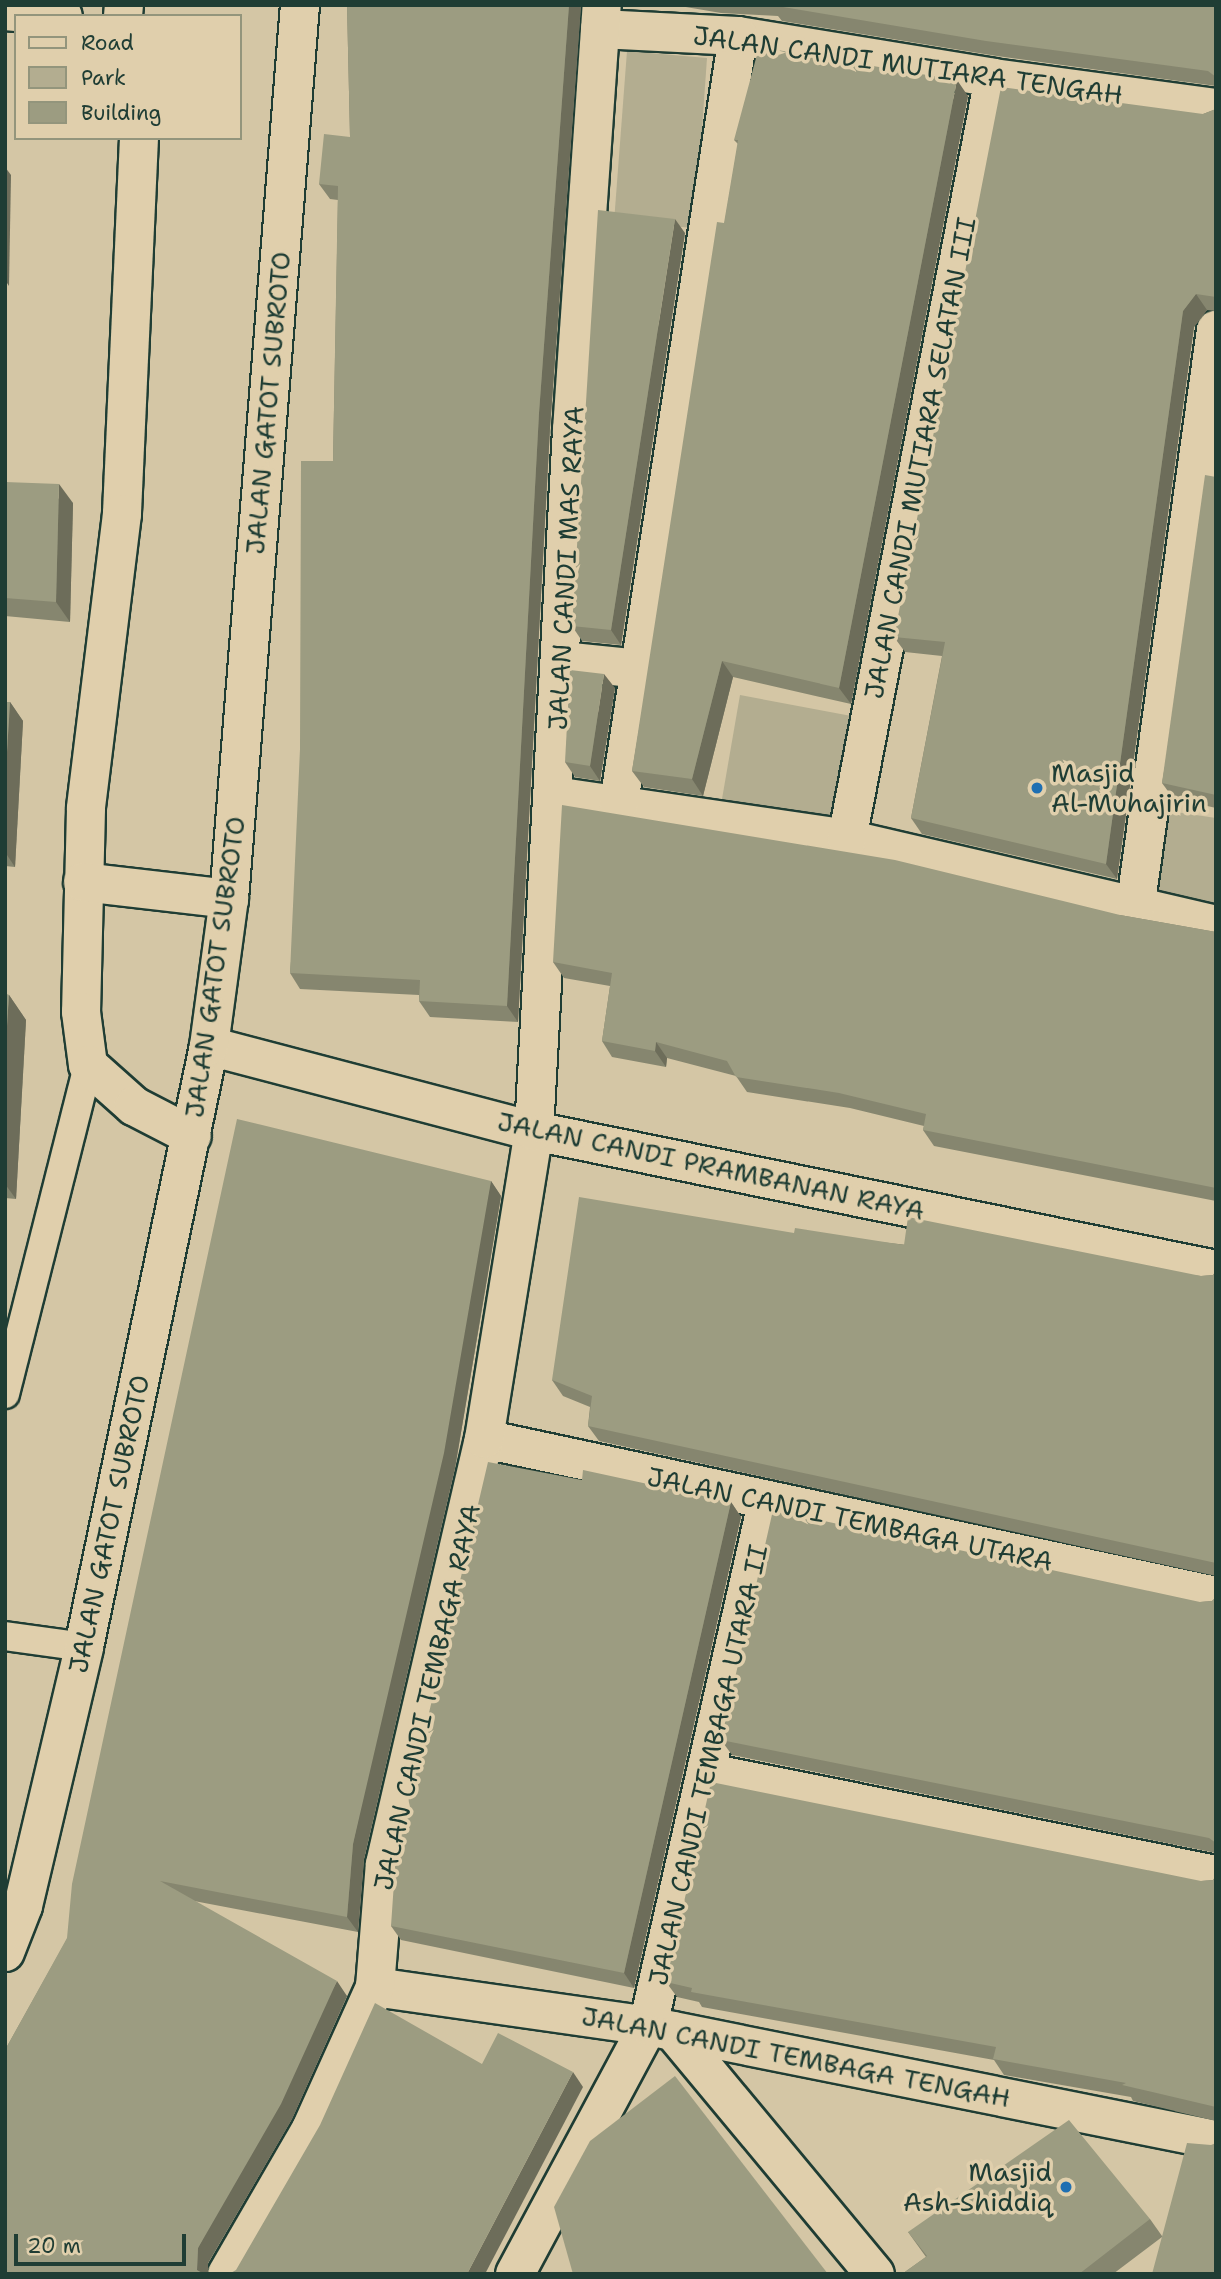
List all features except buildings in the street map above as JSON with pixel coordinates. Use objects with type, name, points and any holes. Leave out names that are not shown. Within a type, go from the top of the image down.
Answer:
[{"type":"street","name":"JALAN GATOT SUBROTO","points":[[5,1952],[23,1906],[84,1647],[209,1045],[229,899],[300,5]]},
{"type":"street","points":[[5,11],[40,14]]},
{"type":"street","name":"JALAN CANDI MUTIARA TENGAH","points":[[601,17],[738,36],[994,78],[1216,108]]},
{"type":"street","name":"JALAN CANDI MAS RAYA","points":[[534,1131],[563,661],[572,430],[601,17]]},
{"type":"street","points":[[618,803],[738,36]]},
{"type":"street","name":"JALAN CANDI MUTIARA SELATAN III","points":[[847,839],[994,78]]},
{"type":"street","points":[[139,140],[122,514],[86,809],[81,1012],[88,1065],[134,1106],[192,1136]]},
{"type":"street","points":[[1135,909],[1216,330]]},
{"type":"street","points":[[563,661],[641,669]]},
{"type":"street","points":[[554,796],[618,803],[847,839],[1135,909],[1216,925]]},
{"type":"street","points":[[83,882],[229,899]]},
{"type":"street","name":"JALAN CANDI PRAMBANAN RAYA","points":[[209,1045],[534,1131],[1216,1270]]},
{"type":"street","name":"JALAN CANDI TEMBAGA RAYA","points":[[227,2274],[311,2129],[374,1987],[384,1864],[484,1439],[534,1131]]},
{"type":"street","name":"JALAN CANDI TEMBAGA UTARA","points":[[484,1439],[767,1503],[1216,1597]]},
{"type":"street","name":"JALAN CANDI TEMBAGA UTARA II","points":[[519,2272],[661,2029],[709,1773],[767,1503]]},
{"type":"street","points":[[709,1773],[1216,1875]]},
{"type":"street","name":"JALAN CANDI TEMBAGA TENGAH","points":[[374,1987],[661,2029],[1216,2140]]},
{"type":"street","points":[[661,2029],[875,2274]]},
{"type":"lane","points":[[5,1395],[88,1065]]},
{"type":"lane","points":[[5,1636],[84,1647]]},
{"type":"green space","points":[[627,51],[707,58],[695,228],[614,222]]},
{"type":"green space","points":[[740,695],[862,718],[842,821],[722,799]]},
{"type":"green space","points":[[1162,810],[1216,818],[1216,913],[1149,902]]},
{"type":"place","name":"Masjid Al-Muhajirin","points":[[1037,788]]},
{"type":"place","name":"Masjid Ash-Shiddiq","points":[[1066,2187]]}]
